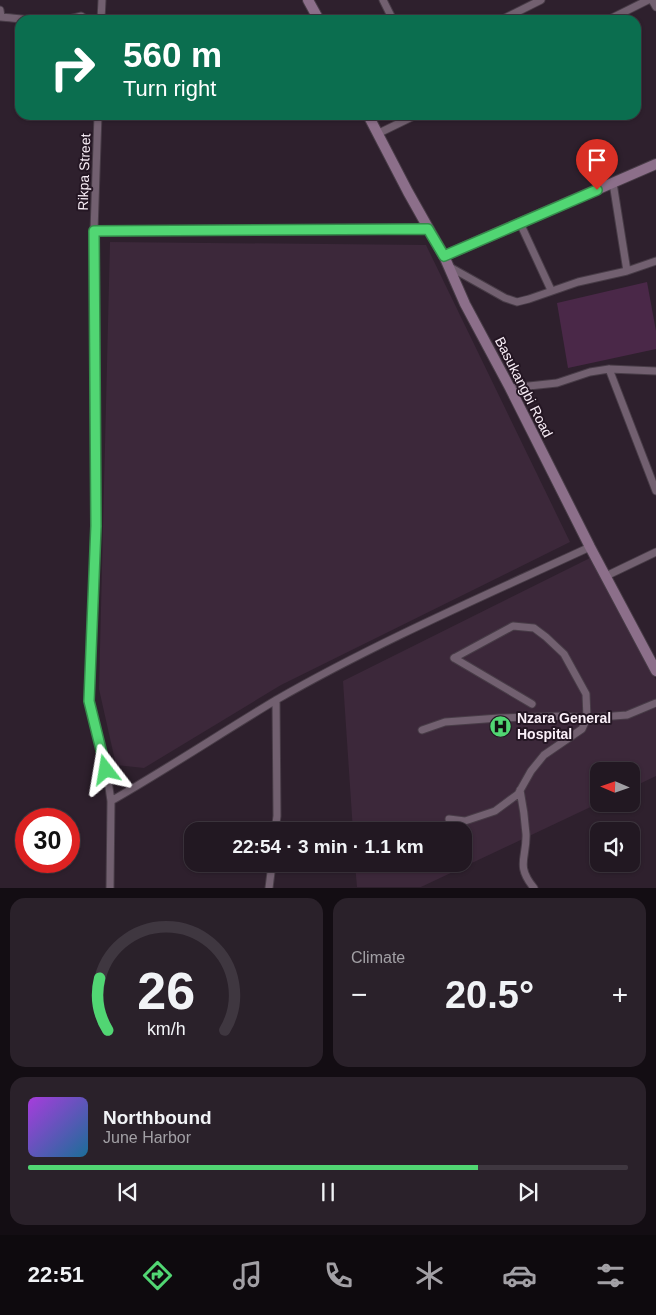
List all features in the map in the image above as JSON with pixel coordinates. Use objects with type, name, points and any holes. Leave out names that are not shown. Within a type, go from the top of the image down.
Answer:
[{"type":"street","points":[[102,0],[102,15]]},
{"type":"street","points":[[308,0],[316,15]]},
{"type":"street","points":[[383,0],[390,15]]},
{"type":"street","points":[[511,15],[541,0]]},
{"type":"street","points":[[618,15],[648,0]]},
{"type":"street","points":[[652,0],[656,7]]},
{"type":"street","points":[[0,17],[15,19]]},
{"type":"street","name":"Rikpa Street","points":[[98,120],[94,231],[96,526],[89,701],[107,774],[111,801],[110,888]]},
{"type":"street","name":"Basukangbi Road","points":[[371,120],[446,261],[465,304],[510,388],[590,547],[651,652],[656,671]]},
{"type":"street","points":[[378,134],[406,120]]},
{"type":"street","points":[[446,261],[520,223],[656,164]]},
{"type":"street","points":[[613,183],[627,271]]},
{"type":"street","points":[[520,223],[551,290]]},
{"type":"street","points":[[94,231],[428,229]]},
{"type":"street","points":[[446,261],[505,298],[517,302],[578,282],[627,271],[656,261]]},
{"type":"street","points":[[510,388],[557,383],[590,372],[610,368],[656,371]]},
{"type":"street","points":[[610,368],[656,491]]},
{"type":"street","points":[[111,801],[147,781],[276,700],[380,644],[590,547]]},
{"type":"street","points":[[606,576],[656,552]]},
{"type":"street","points":[[449,819],[465,821],[495,811],[520,790],[531,771],[544,755],[582,729],[587,718],[586,694],[564,654],[534,628],[512,626],[454,658],[532,704]]},
{"type":"street","points":[[276,700],[276,822]]},
{"type":"street","points":[[422,730],[445,722],[555,716],[587,718],[627,716],[656,703]]},
{"type":"street","points":[[520,790],[526,836],[523,861],[524,875],[534,888]]},
{"type":"street","points":[[269,888],[271,872]]},
{"type":"shaded area","points":[[110,242],[426,245],[570,542],[281,685],[144,768],[116,765],[99,689]]},
{"type":"shaded area","points":[[647,282],[656,331],[656,349],[568,368],[557,303]]},
{"type":"shaded area","name":"Nzara General Hospital","points":[[592,557],[656,680],[656,776],[640,784],[640,762],[590,762],[590,807],[472,863],[472,822],[352,822],[343,681]]},
{"type":"shaded area","name":"Nzara General Hospital","points":[[356,872],[453,872],[421,887],[357,887]]},
{"type":"place","name":"Nzara General Hospital","points":[[501,726]]},
{"type":"route","points":[[106,770],[89,701],[96,526],[94,231],[428,229],[444,256],[597,190]]}]
